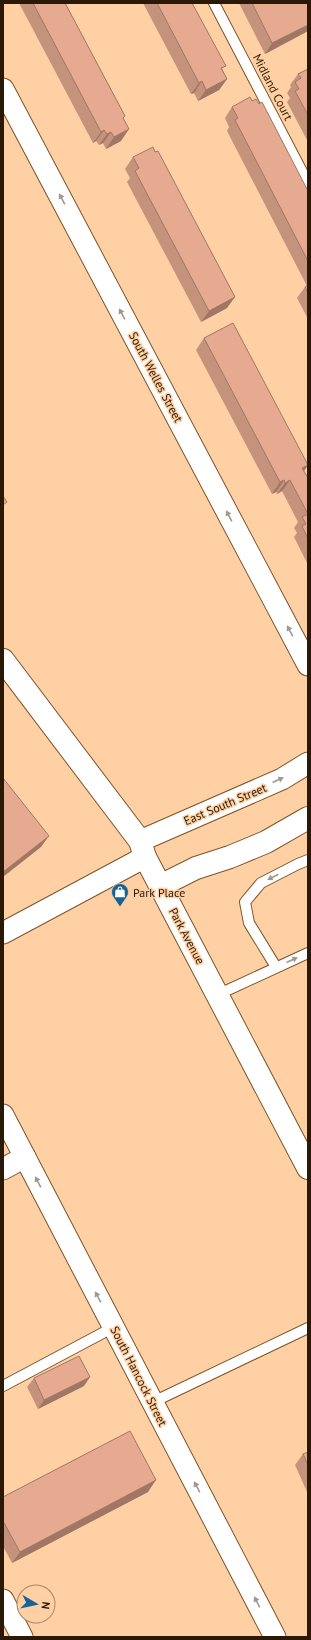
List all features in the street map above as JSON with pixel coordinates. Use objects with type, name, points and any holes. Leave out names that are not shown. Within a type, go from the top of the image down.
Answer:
[{"type":"main road","name":"Park Avenue","points":[[3,660],[143,849],[160,886],[308,1168]]},
{"type":"main road","points":[[160,886],[196,868],[230,857],[266,842],[308,818]]},
{"type":"street","name":"South Welles Street","points":[[3,89],[308,665]]},
{"type":"street","name":"East South Street","points":[[3,933],[143,849],[282,779],[308,763]]},
{"type":"street","name":"South Hancock Street","points":[[3,1115],[275,1637]]},
{"type":"street","points":[[3,1169],[25,1157]]},
{"type":"street","points":[[3,1600],[22,1637]]},
{"type":"lane","name":"Midland Court","points":[[214,3],[308,183]]},
{"type":"lane","points":[[276,967],[249,923],[245,902],[260,883],[308,860]]},
{"type":"lane","points":[[218,995],[308,953]]},
{"type":"lane","points":[[3,1386],[114,1327]]},
{"type":"lane","points":[[153,1402],[308,1328]]},
{"type":"building","points":[[33,3],[65,3],[125,116],[123,118],[129,129],[114,137],[111,132],[107,134],[104,130],[101,132]]},
{"type":"building","points":[[157,3],[192,3],[226,66],[221,68],[227,79],[206,90],[202,81],[199,83]]},
{"type":"building","points":[[252,3],[308,3],[308,25],[272,43]]},
{"type":"building","points":[[308,69],[308,115],[295,91],[299,89],[295,82],[301,78],[298,74]]},
{"type":"building","points":[[250,97],[252,101],[256,99],[259,104],[262,102],[308,191],[308,261],[235,120],[238,118],[232,107]]},
{"type":"building","points":[[153,147],[155,152],[158,151],[235,297],[209,311],[135,171],[139,168],[133,157]]},
{"type":"building","points":[[308,285],[308,293],[305,287]]},
{"type":"building","points":[[233,323],[308,465],[302,468],[308,478],[308,514],[290,480],[285,483],[284,480],[280,482],[204,338]]},
{"type":"building","points":[[3,496],[7,502],[3,505]]},
{"type":"building","points":[[308,514],[308,539],[302,526],[306,524],[302,517]]},
{"type":"building","points":[[3,778],[49,836],[3,872]]},
{"type":"building","points":[[79,1356],[90,1377],[44,1400],[34,1378]]},
{"type":"building","points":[[130,1431],[156,1480],[20,1552],[3,1521],[3,1497]]},
{"type":"building","points":[[308,1452],[308,1465],[303,1454]]},
{"type":"place","name":"Park Place","points":[[120,907]]}]
